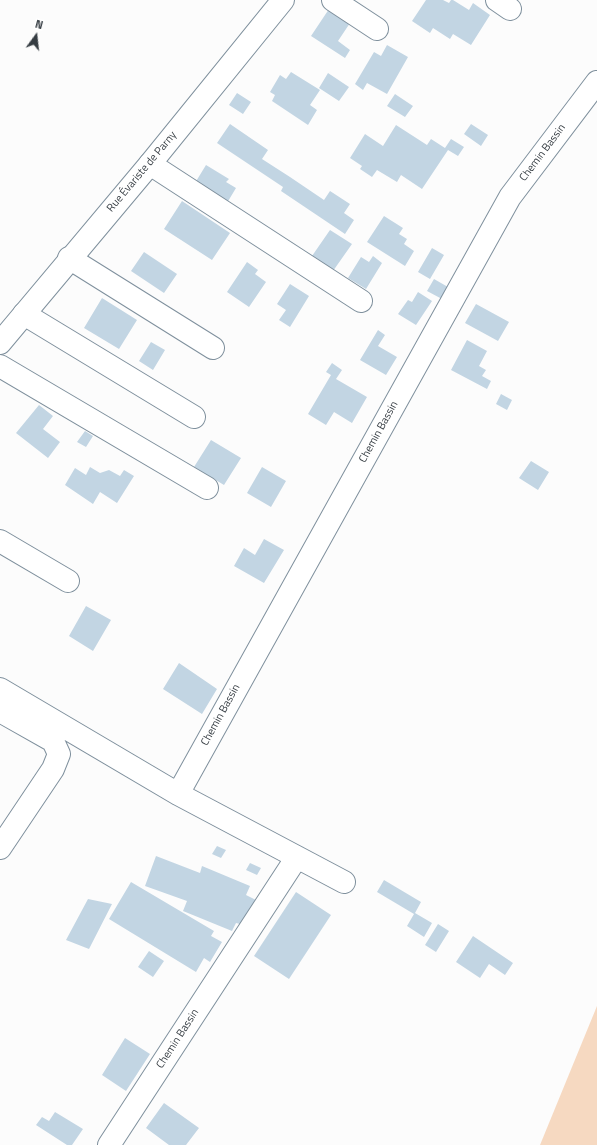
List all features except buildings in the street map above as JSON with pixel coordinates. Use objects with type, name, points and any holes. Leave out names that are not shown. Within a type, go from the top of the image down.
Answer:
[{"type":"street","name":"Rue Évariste de Parny","points":[[0,342],[69,258],[150,164],[283,0]]},
{"type":"street","points":[[333,0],[378,29]]},
{"type":"street","name":"Chemin Bassin","points":[[178,794],[510,197],[597,82]]},
{"type":"street","points":[[150,164],[361,301]]},
{"type":"street","points":[[69,258],[213,348]]},
{"type":"street","points":[[24,314],[194,417]]},
{"type":"street","points":[[0,366],[207,488]]},
{"type":"street","points":[[0,541],[68,581]]},
{"type":"street","points":[[0,689],[178,794],[344,882]]},
{"type":"street","points":[[0,711],[53,741],[59,754],[53,769],[0,848]]},
{"type":"street","name":"Chemin Bassin","points":[[113,1144],[298,857]]},
{"type":"shaded area","points":[[597,1006],[597,1145],[540,1145]]}]
